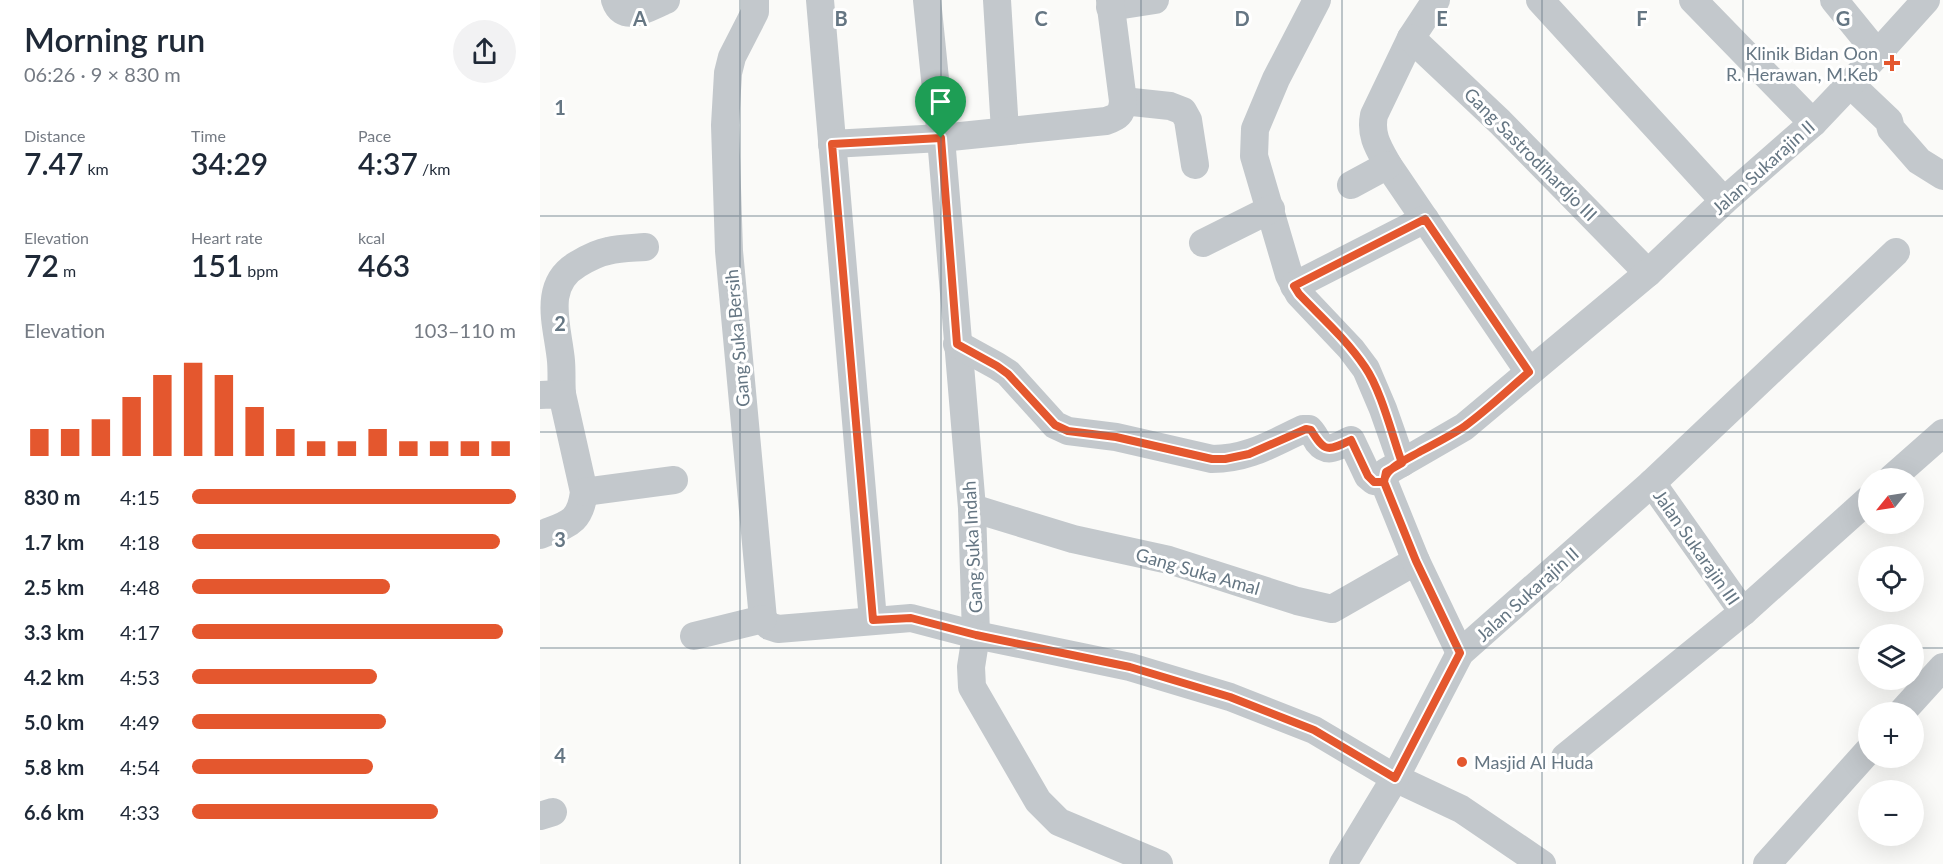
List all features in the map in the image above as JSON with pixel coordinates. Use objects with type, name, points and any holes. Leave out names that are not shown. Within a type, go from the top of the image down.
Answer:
[{"type":"street","points":[[615,0],[621,11],[627,14],[666,0]]},
{"type":"street","name":"Gang Suka Bersih","points":[[755,0],[755,12],[732,57],[726,91],[725,125],[729,251],[764,619]]},
{"type":"street","points":[[820,0],[873,620]]},
{"type":"street","name":"Gang Suka Indah","points":[[927,0],[972,508],[976,635],[971,667],[972,687],[1038,801],[1059,822],[1159,864]]},
{"type":"street","points":[[997,0],[1005,131]]},
{"type":"street","points":[[832,144],[941,138],[1106,121],[1117,117],[1122,110],[1123,100],[1110,4],[1155,0]]},
{"type":"street","points":[[957,344],[1008,374],[1055,425],[1068,431],[1116,437],[1212,459],[1225,459],[1260,450],[1306,429],[1311,430],[1319,443],[1326,448],[1333,449],[1351,440],[1368,476],[1374,482],[1393,473],[1383,409],[1366,369],[1294,286],[1254,156],[1255,129],[1276,79],[1317,0]]},
{"type":"street","points":[[1436,0],[1411,38],[1378,106],[1372,126],[1374,140],[1388,165],[1529,372]]},
{"type":"street","points":[[1540,0],[1724,201]]},
{"type":"street","points":[[1693,0],[1813,123]]},
{"type":"street","points":[[1834,0],[1878,54]]},
{"type":"street","name":"Jalan Sukarajin II","points":[[1896,252],[1652,483],[1460,653],[1416,561],[1393,473],[1464,427],[1648,273],[1724,201],[1813,123],[1926,0]]},
{"type":"street","name":"Gang Sastrodihardjo III","points":[[1411,38],[1500,122],[1648,273]]},
{"type":"street","points":[[1850,84],[1889,121],[1891,129],[1919,161],[1943,176]]},
{"type":"street","points":[[1123,100],[1170,105],[1183,111],[1188,120],[1195,165]]},
{"type":"street","points":[[1350,184],[1388,165]]},
{"type":"street","points":[[1203,243],[1271,209]]},
{"type":"street","points":[[1294,286],[1425,219]]},
{"type":"street","points":[[540,535],[565,525],[575,518],[582,508],[584,492],[551,394],[561,359],[554,314],[556,289],[562,278],[573,267],[591,257],[608,251],[645,247]]},
{"type":"street","points":[[1903,468],[1943,433]]},
{"type":"street","points":[[584,492],[674,480]]},
{"type":"street","name":"Jalan Sukarajin III","points":[[1652,483],[1743,612]]},
{"type":"street","name":"Gang Suka Amal","points":[[972,508],[1073,539],[1169,560],[1297,602],[1332,609],[1416,561]]},
{"type":"street","points":[[1565,757],[1743,612],[1858,509]]},
{"type":"street","points":[[694,636],[764,619],[769,626],[778,628],[911,618],[976,635],[1130,667],[1230,697],[1314,730],[1395,778],[1461,809],[1542,864]]},
{"type":"street","points":[[1343,864],[1395,778],[1460,653]]},
{"type":"street","points":[[1911,702],[1943,667]]},
{"type":"street","points":[[1767,864],[1858,762]]},
{"type":"place","name":"Klinik Bidan Oon R. Herawan, M.Keb","points":[[1892,63]]},
{"type":"place","name":"Masjid Al Huda","points":[[1462,762]]},
{"type":"route","points":[[941,138],[832,144],[873,620],[911,618],[976,635],[1130,667],[1230,697],[1314,730],[1395,778],[1460,653],[1416,561],[1384,482],[1384,476],[1386,472],[1402,463],[1415,454],[1464,427],[1529,372],[1425,219],[1294,286],[1366,369],[1402,463],[1386,472],[1384,482],[1374,482],[1368,476],[1351,440],[1333,449],[1326,448],[1319,443],[1311,430],[1306,429],[1249,454],[1212,459],[1116,437],[1068,431],[1055,425],[1008,374],[957,344],[941,138]]}]
